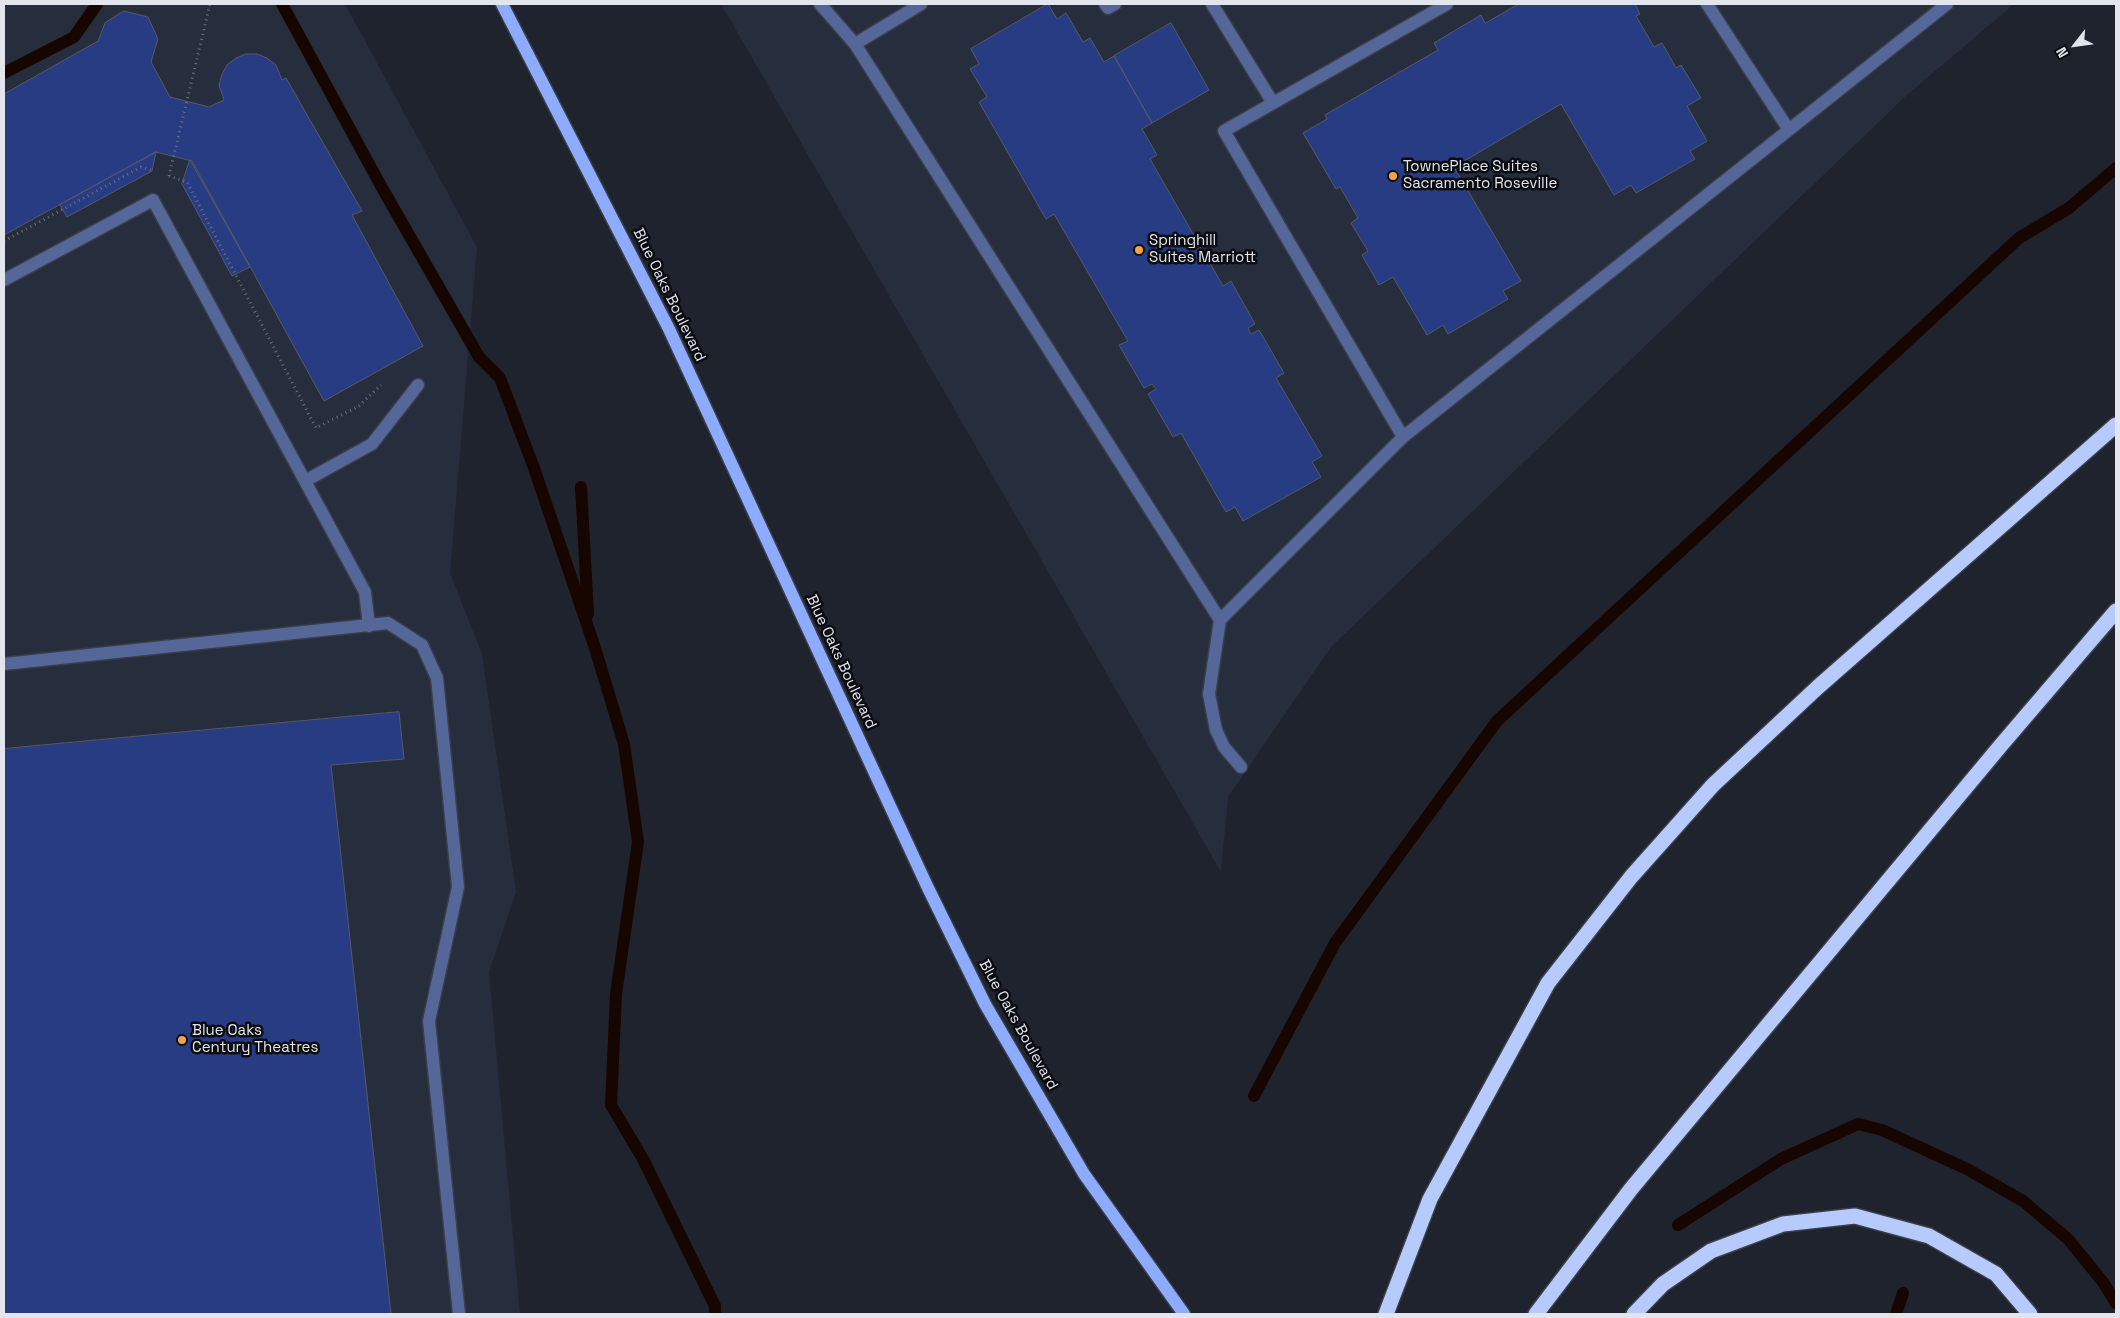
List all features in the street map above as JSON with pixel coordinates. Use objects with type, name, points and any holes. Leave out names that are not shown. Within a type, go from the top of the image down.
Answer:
[{"type":"highway","points":[[1386,1314],[1430,1199],[1548,983],[1631,877],[1713,785],[1818,687],[2116,425]]},
{"type":"highway","points":[[1536,1314],[1631,1189],[2002,744],[2116,611]]},
{"type":"highway","points":[[1634,1314],[1663,1284],[1711,1251],[1783,1224],[1855,1216],[1929,1236],[1996,1274],[2030,1314]]},
{"type":"main road","name":"Blue Oaks Boulevard","points":[[502,4],[669,329],[916,862],[985,1004],[1084,1174],[1184,1314]]},
{"type":"lane","points":[[820,4],[854,44],[1220,620]]},
{"type":"lane","points":[[854,44],[921,4]]},
{"type":"lane","points":[[1105,4],[1108,8],[1115,4]]},
{"type":"lane","points":[[1212,4],[1273,103]]},
{"type":"lane","points":[[1403,437],[1224,131],[1447,4]]},
{"type":"lane","points":[[1706,4],[1789,130]]},
{"type":"lane","points":[[1241,767],[1224,747],[1216,730],[1209,694],[1220,620],[1403,437],[1947,4]]},
{"type":"lane","points":[[4,280],[153,200],[365,592],[369,626]]},
{"type":"lane","points":[[305,481],[372,444],[418,384]]},
{"type":"lane","points":[[4,664],[388,623],[422,645],[437,678],[458,887],[430,1022],[459,1314]]},
{"type":"path","points":[[169,176],[210,4]]},
{"type":"shaded area","points":[[4,4],[345,4],[477,247],[450,573],[482,654],[516,892],[489,972],[520,1314],[4,1314]]},
{"type":"shaded area","points":[[721,4],[2014,4],[1907,95],[1331,647],[1228,797],[1221,872]]},
{"type":"building","name":"Springhill Suites Marriott","points":[[1048,4],[1057,19],[1066,13],[1083,42],[1090,38],[1104,62],[1114,56],[1152,123],[1142,129],[1157,155],[1150,159],[1223,286],[1231,281],[1255,324],[1248,328],[1251,334],[1259,330],[1284,373],[1276,378],[1322,456],[1312,462],[1321,477],[1243,521],[1235,507],[1226,512],[1181,433],[1173,437],[1148,394],[1156,389],[1152,384],[1144,388],[1119,345],[1128,341],[1054,214],[1046,219],[979,102],[987,97],[970,69],[979,64],[971,49]]},
{"type":"building","name":"TownePlace Suites Sacramento Roseville","points":[[1519,4],[1635,4],[1640,14],[1636,16],[1654,47],[1662,43],[1676,68],[1681,65],[1701,98],[1687,106],[1707,141],[1690,151],[1695,159],[1636,193],[1631,185],[1614,195],[1561,104],[1454,167],[1521,281],[1503,291],[1508,299],[1448,334],[1443,325],[1427,335],[1393,277],[1379,285],[1362,255],[1368,251],[1351,223],[1358,218],[1340,187],[1336,189],[1303,133],[1327,119],[1325,115],[1438,50],[1434,43],[1481,15],[1485,23]]},
{"type":"building","points":[[124,11],[148,17],[158,39],[151,62],[170,97],[209,107],[224,100],[219,85],[222,74],[227,65],[236,58],[246,54],[257,54],[267,58],[276,65],[282,80],[286,78],[362,211],[352,215],[423,346],[324,401],[192,161],[156,152],[4,235],[4,94],[98,41],[105,23]]},
{"type":"building","points":[[1171,23],[1209,90],[1152,123],[1114,56]]},
{"type":"building","points":[[156,152],[152,171],[67,217],[60,205]]},
{"type":"building","points":[[190,160],[250,267],[232,276],[182,184]]},
{"type":"building","name":"Blue Oaks Century Theatres","points":[[399,712],[404,759],[331,765],[391,1314],[4,1314],[4,749]]},
{"type":"waterway","points":[[4,73],[74,37],[97,4]]},
{"type":"waterway","points":[[282,4],[381,186],[479,357],[500,378],[534,468],[595,648],[624,744],[638,842],[616,994],[611,1105],[643,1159],[715,1306],[715,1314]]},
{"type":"waterway","points":[[1254,1096],[1335,943],[1497,721],[2019,238],[2069,208],[2116,168]]},
{"type":"waterway","points":[[581,487],[588,614]]},
{"type":"waterway","points":[[1678,1225],[1781,1159],[1858,1124],[1882,1130],[1967,1169],[2023,1201],[2068,1239],[2103,1282],[2116,1303]]},
{"type":"waterway","points":[[1896,1314],[1903,1293]]},
{"type":"place","name":"TownePlace Suites Sacramento Roseville","points":[[1393,176]]},
{"type":"place","name":"Springhill Suites Marriott","points":[[1139,250]]},
{"type":"place","name":"Blue Oaks Century Theatres","points":[[182,1040]]}]
